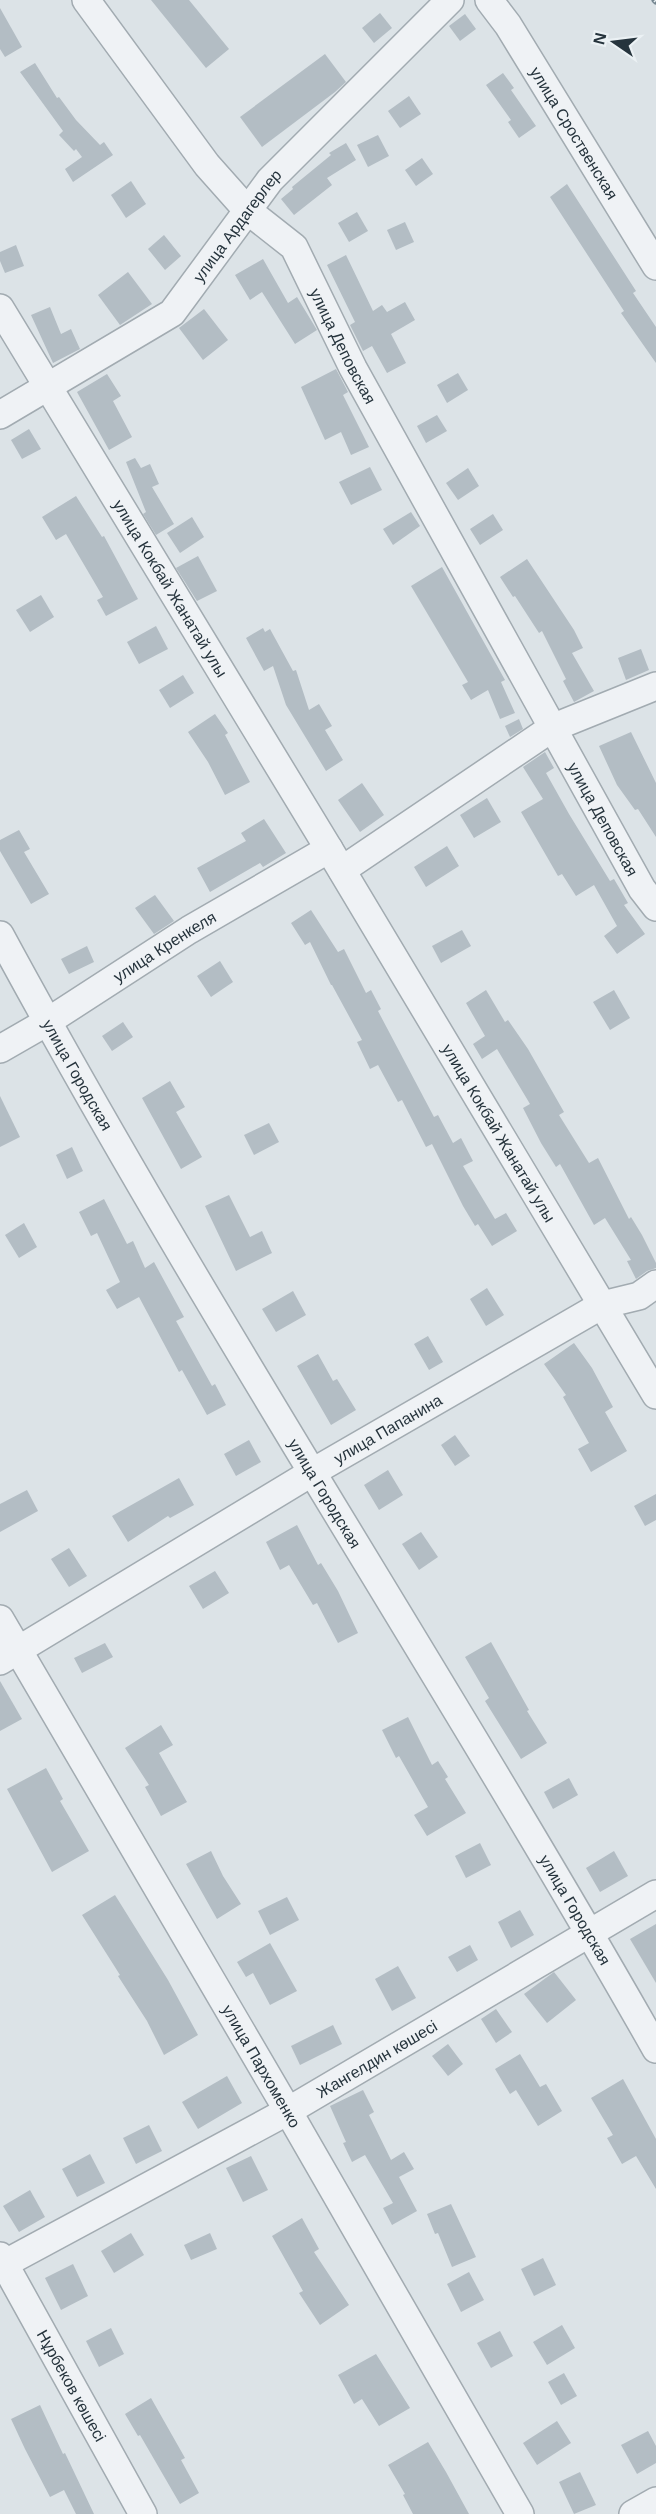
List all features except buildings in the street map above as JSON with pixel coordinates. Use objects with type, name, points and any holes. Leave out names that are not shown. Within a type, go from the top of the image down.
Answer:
[{"type":"street","name":"улица Деповская","points":[[86,0],[207,165],[247,210],[294,247],[359,378],[642,889],[656,907]]},
{"type":"street","name":"улица Ардагерлер","points":[[0,415],[172,313],[270,180],[450,0]]},
{"type":"street","name":"улица Сроственская","points":[[489,0],[508,25],[656,266]]},
{"type":"street","name":"улица Кокбай Жанатай улы","points":[[0,308],[336,860],[656,1395]]},
{"type":"street","points":[[336,860],[456,791],[552,728],[656,686]]},
{"type":"street","name":"улица Кренкеля","points":[[0,1049],[47,1022],[189,930],[336,860]]},
{"type":"street","name":"улица Городская","points":[[0,935],[47,1022],[311,1473],[590,1934],[656,2049]]},
{"type":"street","name":"улица Папанина","points":[[9,1655],[311,1473],[602,1305],[639,1296],[656,1284]]},
{"type":"street","name":"улица Пархоменко","points":[[0,1619],[9,1655],[288,2110],[520,2514]]},
{"type":"street","name":"Жангелдин көшесі","points":[[1,2262],[288,2110],[656,1894]]},
{"type":"street","name":"Нұрбеков көшесі","points":[[1,2262],[143,2514]]},
{"type":"street","points":[[633,2514],[656,2501]]}]
